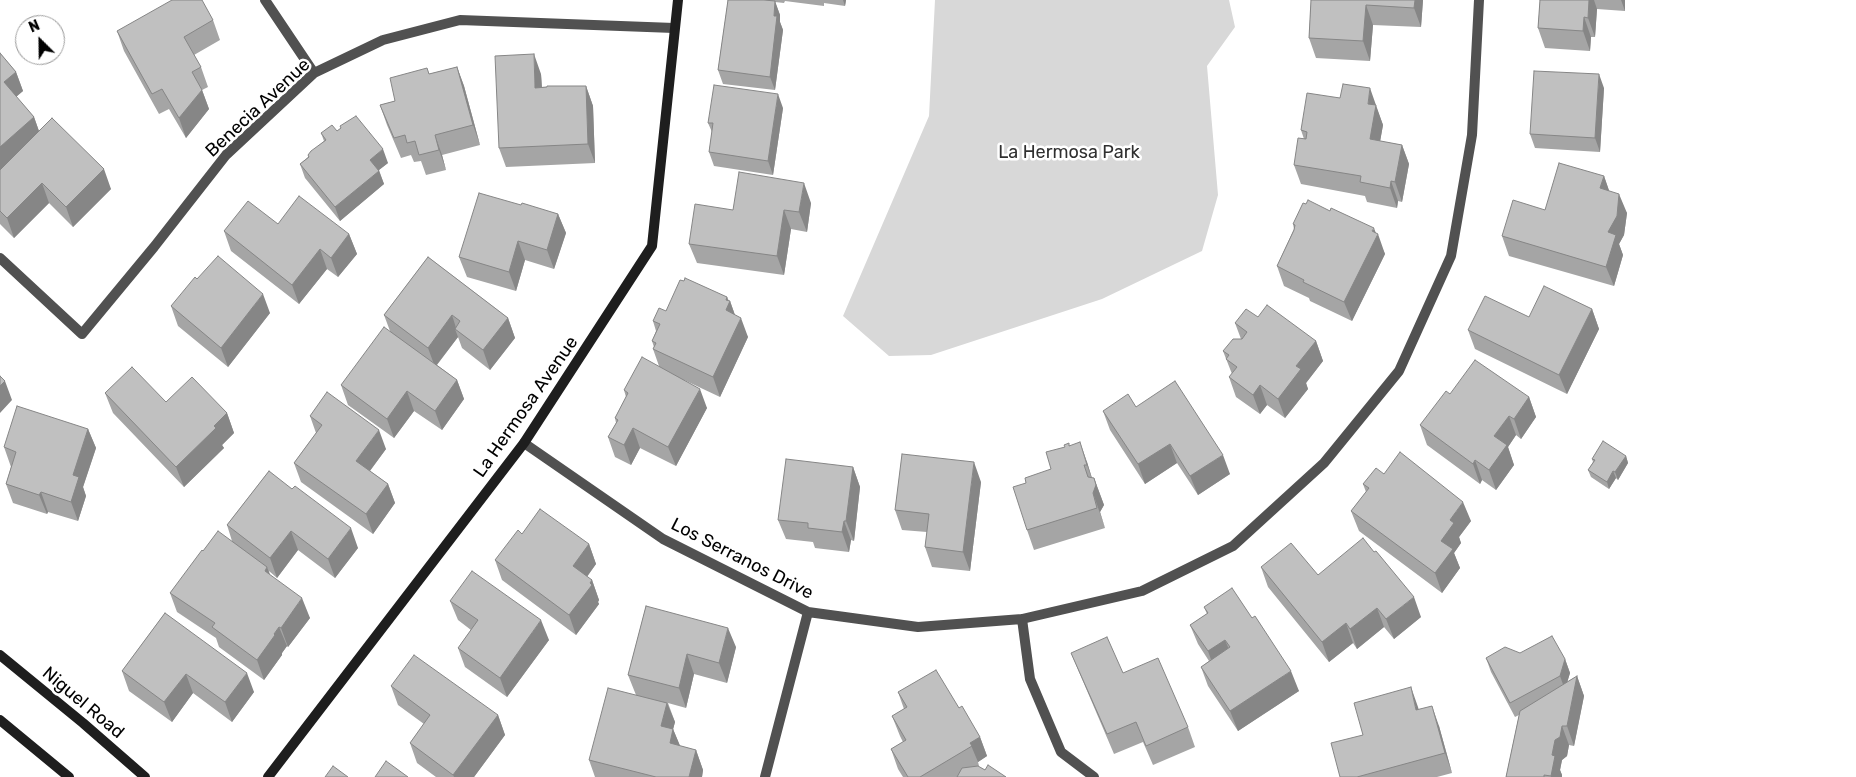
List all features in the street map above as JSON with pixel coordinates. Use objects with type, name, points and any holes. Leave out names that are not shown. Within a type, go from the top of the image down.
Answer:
[{"type":"street","points":[[266,0],[314,73]]},
{"type":"street","name":"La Hermosa Avenue","points":[[268,777],[524,443],[652,246],[678,0]]},
{"type":"street","name":"Los Serranos Drive","points":[[524,443],[663,539],[808,612],[918,627],[1022,619],[1142,591],[1233,546],[1324,463],[1399,371],[1451,256],[1472,135],[1479,0]]},
{"type":"street","name":"Benecia Avenue","points":[[0,258],[82,334],[154,247],[226,155],[314,73],[384,40],[460,20],[674,28]]},
{"type":"street","points":[[765,777],[808,612]]},
{"type":"street","points":[[1022,619],[1030,679],[1061,752],[1094,777]]},
{"type":"street","name":"Niguel Road","points":[[0,655],[84,723],[145,777]]},
{"type":"street","points":[[0,720],[69,777]]},
{"type":"green space","name":"La Hermosa Park","points":[[935,0],[1229,0],[1235,27],[1207,66],[1218,195],[1202,251],[1102,299],[931,355],[889,356],[843,316],[929,116]]},
{"type":"building","points":[[172,0],[202,0],[213,20],[184,37],[201,67],[192,72],[202,90],[179,118],[162,89],[152,94],[117,31]]},
{"type":"building","points":[[728,0],[775,1],[774,16],[777,16],[770,77],[718,70]]},
{"type":"building","points":[[1311,0],[1415,0],[1414,8],[1366,5],[1363,41],[1309,38]]},
{"type":"building","points":[[1540,0],[1589,0],[1588,18],[1584,17],[1583,31],[1538,28]]},
{"type":"building","points":[[0,53],[16,72],[4,82],[34,117],[0,147]]},
{"type":"building","points":[[534,54],[535,88],[547,86],[586,86],[588,144],[499,148],[495,56]]},
{"type":"building","points":[[457,67],[473,125],[435,135],[439,150],[419,155],[415,141],[407,143],[405,135],[394,138],[380,105],[395,101],[390,78],[427,68],[429,74]]},
{"type":"building","points":[[1534,71],[1599,74],[1595,138],[1530,134]]},
{"type":"building","points":[[1343,84],[1370,88],[1368,104],[1376,105],[1370,139],[1402,145],[1395,182],[1391,181],[1390,188],[1360,182],[1361,176],[1294,165],[1298,138],[1306,139],[1307,132],[1301,130],[1307,93],[1340,98]]},
{"type":"building","points":[[714,85],[778,94],[768,161],[709,152],[713,123],[708,123]]},
{"type":"building","points":[[356,116],[383,149],[370,160],[379,171],[335,207],[300,164],[309,157],[308,155],[311,151],[326,140],[321,133],[332,125],[337,131],[341,128],[340,126]]},
{"type":"building","points":[[52,118],[104,169],[66,207],[42,183],[7,218],[0,211],[0,170]]},
{"type":"building","points":[[1559,163],[1604,176],[1600,188],[1619,194],[1617,216],[1608,232],[1616,235],[1606,267],[1502,236],[1513,200],[1545,210]]},
{"type":"building","points":[[739,172],[804,183],[799,212],[784,210],[777,256],[689,244],[695,204],[733,210]]},
{"type":"building","points":[[479,193],[558,214],[547,250],[518,241],[509,272],[459,257]]},
{"type":"building","points":[[299,196],[349,234],[331,258],[320,249],[292,285],[224,231],[248,201],[278,224]]},
{"type":"building","points":[[1308,200],[1330,211],[1331,208],[1374,228],[1372,231],[1378,234],[1344,302],[1303,282],[1304,280],[1277,266],[1294,230],[1295,225],[1293,224],[1303,203],[1306,204]]},
{"type":"building","points":[[218,256],[263,294],[221,348],[171,306],[195,277],[197,279]]},
{"type":"building","points":[[428,257],[508,318],[483,350],[455,329],[460,321],[452,315],[428,348],[384,315]]},
{"type":"building","points":[[685,278],[727,297],[726,300],[730,301],[726,310],[741,318],[713,377],[653,349],[656,343],[652,341],[660,324],[653,321],[659,308],[666,311],[680,280],[684,281]]},
{"type":"building","points":[[1544,286],[1592,309],[1559,375],[1468,330],[1485,296],[1529,317]]},
{"type":"building","points":[[1267,305],[1316,341],[1296,366],[1301,369],[1278,399],[1260,385],[1253,395],[1229,377],[1237,367],[1226,359],[1229,355],[1223,351],[1233,339],[1242,339],[1247,332],[1235,323],[1246,309],[1258,317]]},
{"type":"building","points":[[384,327],[457,380],[435,411],[407,391],[387,419],[341,385]]},
{"type":"building","points":[[642,357],[700,389],[668,447],[633,428],[624,445],[608,437],[618,420],[615,418],[628,393],[624,390]]},
{"type":"building","points":[[1475,360],[1529,397],[1514,419],[1509,416],[1494,436],[1507,445],[1489,470],[1475,460],[1473,464],[1420,425],[1446,391],[1450,394]]},
{"type":"building","points":[[132,367],[166,402],[192,377],[227,413],[214,426],[216,428],[176,467],[105,393]]},
{"type":"building","points":[[0,376],[5,381],[0,386]]},
{"type":"building","points":[[1175,381],[1223,455],[1190,476],[1170,444],[1138,464],[1103,411],[1128,394],[1136,407]]},
{"type":"building","points":[[327,392],[379,430],[356,461],[388,484],[366,514],[294,463],[322,425],[310,416]]},
{"type":"building","points":[[17,406],[88,429],[73,475],[79,477],[71,502],[41,492],[39,495],[6,484],[16,452],[4,447]]},
{"type":"building","points":[[1603,441],[1626,456],[1615,472],[1613,471],[1607,482],[1588,470],[1595,460],[1592,459]]},
{"type":"building","points":[[1080,442],[1087,465],[1084,465],[1088,477],[1094,478],[1096,485],[1093,493],[1097,508],[1027,530],[1013,487],[1026,483],[1025,478],[1051,469],[1046,452],[1065,447],[1064,445],[1069,443],[1069,446]]},
{"type":"building","points":[[1400,452],[1463,502],[1450,520],[1454,523],[1441,541],[1453,549],[1435,573],[1351,511],[1369,488],[1363,484],[1376,468],[1384,474]]},
{"type":"building","points":[[902,454],[974,462],[963,552],[925,547],[929,514],[895,510]]},
{"type":"building","points":[[786,459],[853,467],[846,521],[844,521],[842,532],[808,528],[808,523],[778,520]]},
{"type":"building","points":[[269,471],[292,489],[295,486],[351,528],[328,559],[291,531],[270,558],[227,525]]},
{"type":"building","points":[[540,509],[589,544],[573,566],[592,580],[590,583],[592,585],[569,615],[495,560],[518,530],[522,534]]},
{"type":"building","points":[[218,531],[267,567],[265,571],[302,598],[281,628],[279,627],[257,660],[212,627],[215,623],[170,593]]},
{"type":"building","points":[[1363,538],[1414,597],[1386,619],[1377,608],[1350,629],[1346,623],[1322,642],[1261,567],[1291,543],[1318,575]]},
{"type":"building","points":[[472,571],[541,620],[500,678],[458,648],[478,620],[450,601]]},
{"type":"building","points":[[1232,588],[1252,618],[1255,616],[1291,671],[1230,711],[1201,667],[1230,647],[1225,640],[1208,651],[1190,625],[1208,613],[1204,607]]},
{"type":"building","points":[[646,606],[728,628],[719,663],[687,654],[679,688],[628,675]]},
{"type":"building","points":[[165,613],[247,673],[225,702],[186,674],[164,702],[122,671]]},
{"type":"building","points":[[1552,636],[1565,659],[1560,676],[1510,703],[1486,658],[1505,647],[1520,653]]},
{"type":"building","points":[[1107,637],[1123,673],[1158,658],[1188,727],[1146,746],[1136,722],[1107,734],[1071,653]]},
{"type":"building","points":[[414,655],[498,715],[453,775],[410,743],[430,715],[391,686]]},
{"type":"building","points":[[936,670],[959,708],[962,706],[980,737],[970,743],[972,746],[920,777],[908,777],[891,749],[906,740],[892,716],[907,707],[898,692]]},
{"type":"building","points":[[1577,676],[1567,726],[1562,726],[1560,737],[1555,740],[1552,755],[1555,756],[1551,776],[1506,777],[1520,711]]},
{"type":"building","points":[[1411,687],[1416,710],[1432,706],[1445,753],[1357,777],[1340,777],[1331,743],[1363,735],[1354,703]]},
{"type":"building","points":[[608,688],[667,703],[661,726],[673,729],[670,743],[696,750],[689,777],[656,777],[589,760]]},
{"type":"building","points":[[386,761],[408,777],[375,777]]},
{"type":"building","points":[[988,765],[1006,777],[957,777],[962,768],[978,766],[985,770]]},
{"type":"building","points":[[333,766],[348,777],[325,777]]}]
